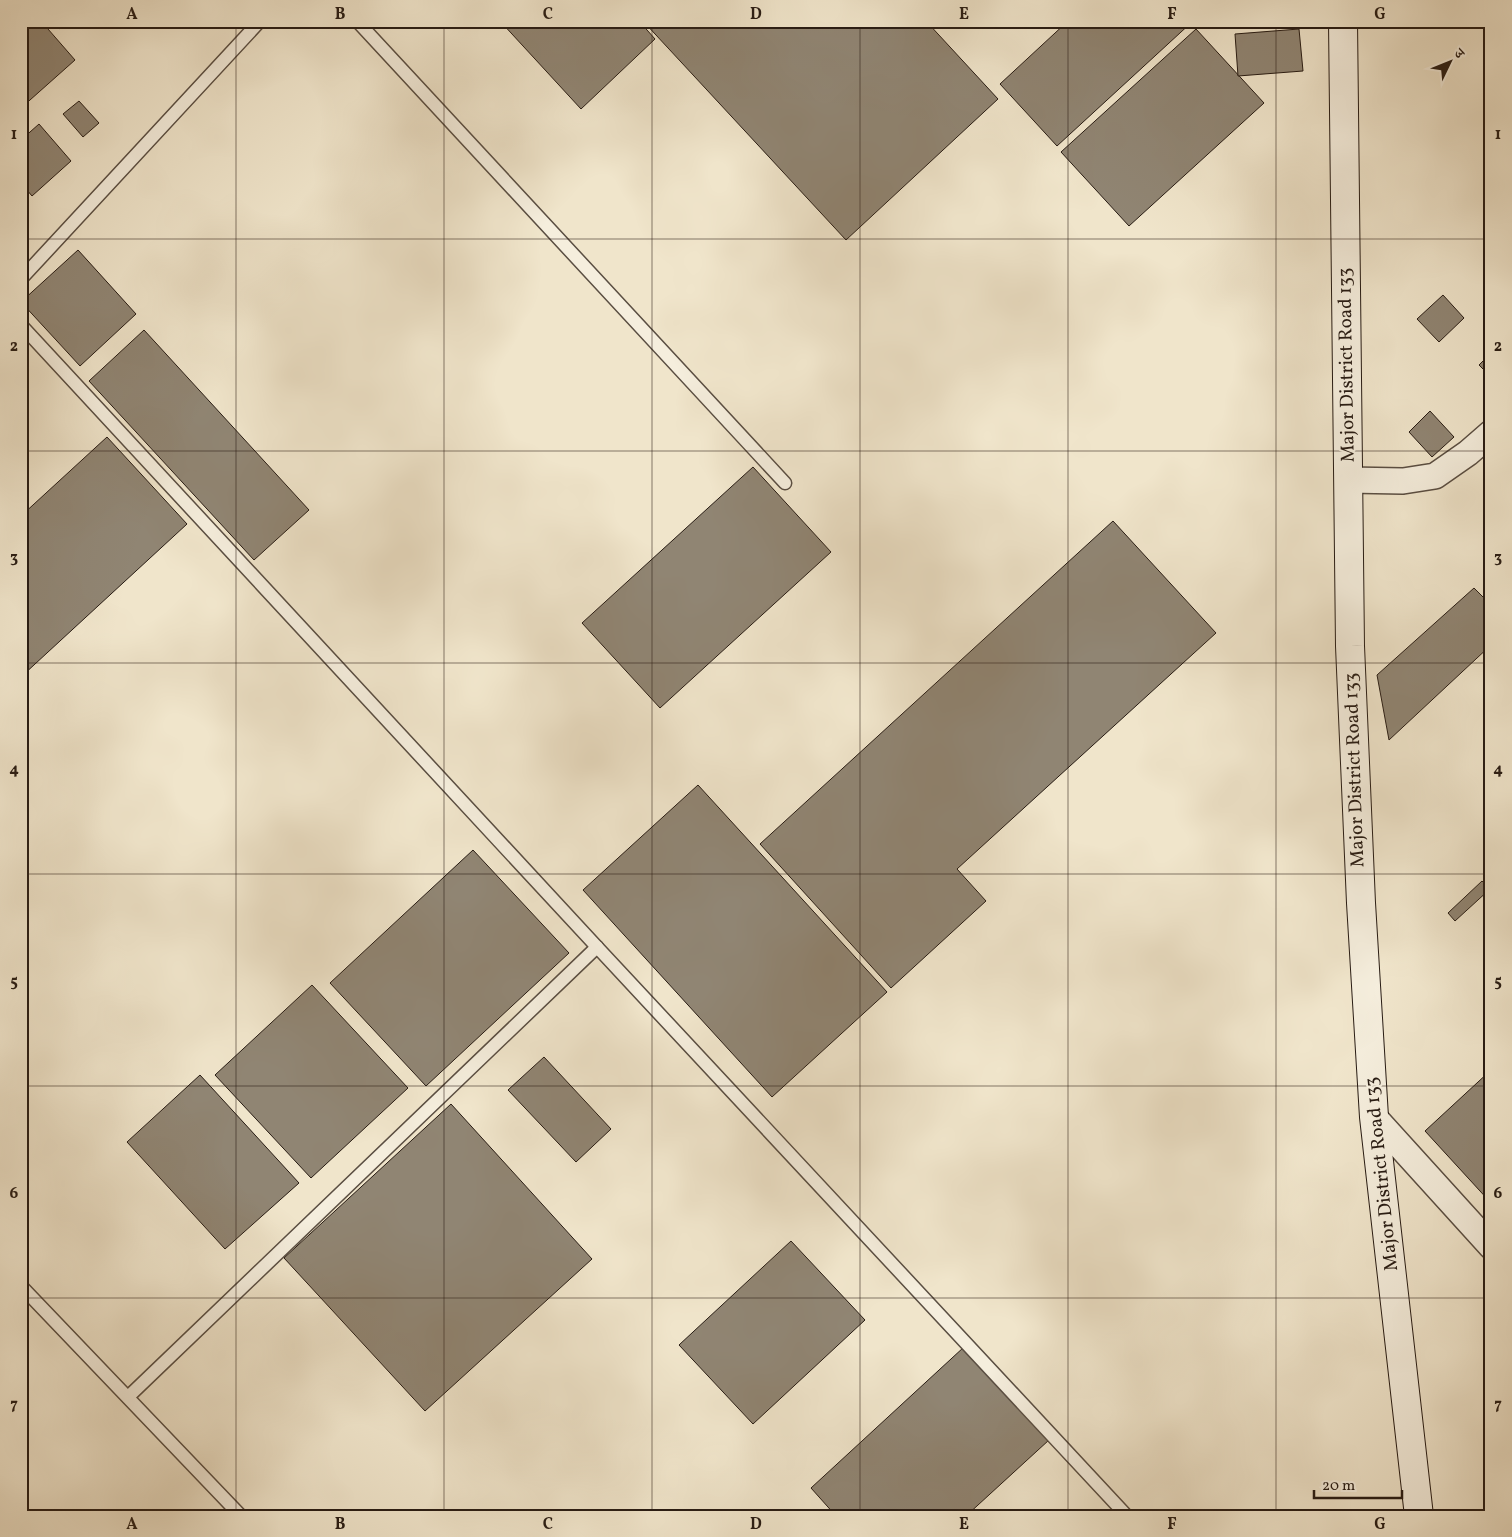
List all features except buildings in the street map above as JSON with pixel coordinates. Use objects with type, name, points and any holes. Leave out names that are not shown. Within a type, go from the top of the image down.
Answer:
[{"type":"main road","name":"Major District Road 133","points":[[1343,21],[1352,696],[1361,904],[1374,1117],[1419,1516]]},
{"type":"street","points":[[1348,480],[1403,481],[1435,476],[1468,453],[1491,433]]},
{"type":"street","points":[[1374,1117],[1491,1246]]},
{"type":"lane","points":[[21,279],[260,21]]},
{"type":"lane","points":[[357,21],[785,483]]},
{"type":"lane","points":[[21,325],[1127,1516]]},
{"type":"lane","points":[[128,1397],[598,948]]},
{"type":"lane","points":[[21,1286],[241,1516]]}]
